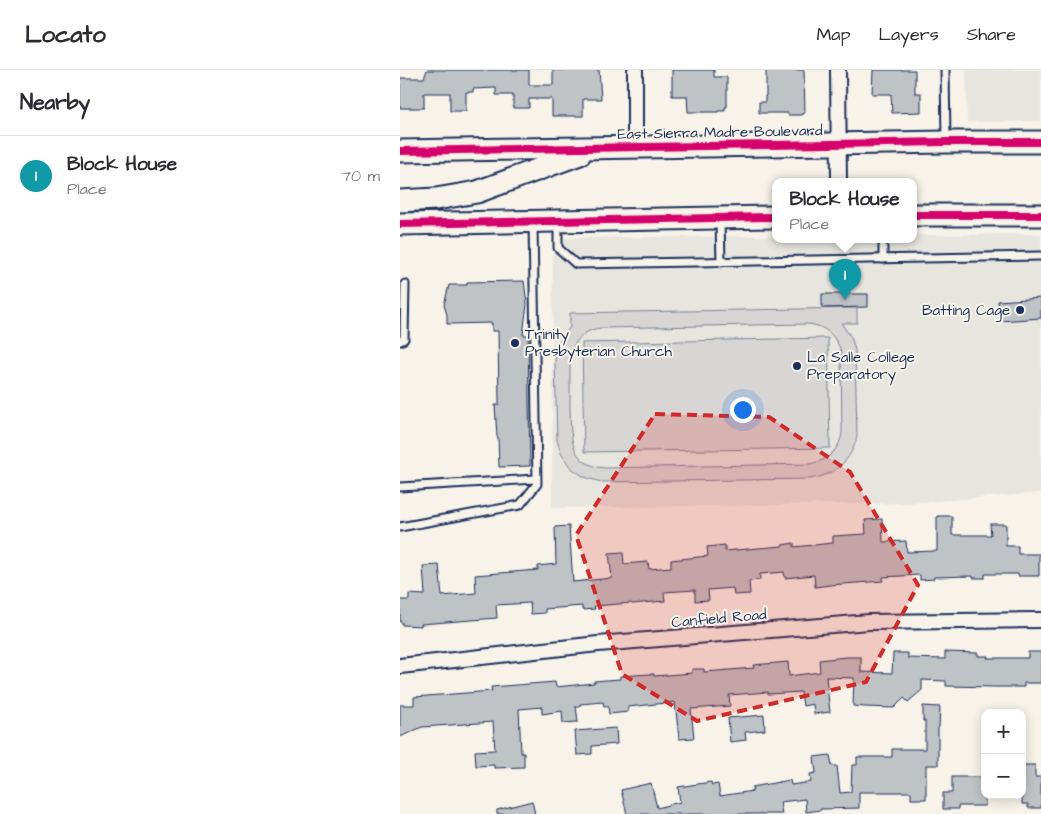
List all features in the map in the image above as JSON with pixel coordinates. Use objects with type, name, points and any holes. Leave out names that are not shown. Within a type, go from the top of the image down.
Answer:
[{"type":"main road","name":"East Sierra Madre Boulevard","points":[[400,151],[1041,142]]},
{"type":"main road","points":[[400,202],[436,200],[477,192],[596,148]]},
{"type":"main road","points":[[917,215],[1041,215]]},
{"type":"main road","points":[[400,224],[772,217]]},
{"type":"street","points":[[635,70],[635,147]]},
{"type":"street","points":[[838,70],[839,178]]},
{"type":"street","name":"Canfield Road","points":[[400,666],[598,644],[869,622],[1041,620]]},
{"type":"lane","points":[[946,70],[946,142]]},
{"type":"lane","points":[[720,218],[722,262]]},
{"type":"lane","points":[[400,527],[520,505],[537,484],[533,222]]},
{"type":"lane","points":[[558,222],[558,248],[576,264],[1041,256]]},
{"type":"lane","points":[[883,243],[883,259]]},
{"type":"lane","points":[[400,341],[404,339],[405,284]]},
{"type":"lane","points":[[400,487],[536,478]]},
{"type":"highlighted area","points":[[655,414],[769,417],[850,472],[918,585],[866,682],[697,721],[622,674],[576,535]]},
{"type":"shaded area","points":[[966,70],[1041,70],[1041,121],[967,122]]},
{"type":"shaded area","name":"La Salle College Preparatory","points":[[1041,234],[1041,493],[908,503],[552,508],[553,238],[772,236],[772,243],[917,243],[917,235]]},
{"type":"shaded area","points":[[857,308],[857,323],[841,323],[851,337],[855,350],[857,436],[855,445],[846,460],[834,471],[809,479],[601,482],[584,477],[570,467],[561,453],[557,440],[555,359],[559,342],[570,327],[570,313]],"holes":[[[819,326],[833,336],[841,352],[842,433],[838,445],[827,458],[809,464],[604,468],[584,461],[578,454],[574,446],[571,428],[570,359],[573,347],[584,334],[602,328]]]},
{"type":"shaded area","points":[[828,338],[830,448],[584,452],[582,343]]},
{"type":"building","points":[[427,70],[529,70],[529,85],[553,85],[553,70],[599,70],[601,99],[583,99],[583,116],[552,116],[552,99],[529,99],[529,108],[513,108],[513,95],[496,95],[496,88],[473,89],[473,92],[466,92],[466,111],[450,111],[450,93],[424,93],[424,108],[400,108],[400,78],[424,78]]},
{"type":"building","points":[[672,70],[714,70],[714,77],[727,77],[727,107],[725,107],[725,111],[688,112],[687,96],[672,96]]},
{"type":"building","points":[[766,70],[804,70],[805,113],[802,113],[802,115],[788,115],[788,113],[759,113],[759,102],[765,102],[766,96]]},
{"type":"building","points":[[873,70],[915,70],[915,93],[921,93],[921,112],[892,113],[891,94],[872,94]]},
{"type":"building","points":[[524,281],[527,304],[523,335],[528,335],[530,466],[499,467],[495,405],[499,405],[498,331],[492,331],[492,323],[447,324],[444,305],[449,285],[467,285],[467,282]]},
{"type":"building","points":[[822,294],[868,294],[868,307],[822,308]]},
{"type":"building","name":"Batting Cage","points":[[1041,298],[1041,318],[1000,321],[998,301]]},
{"type":"building","points":[[937,516],[952,516],[952,535],[991,535],[990,524],[1006,524],[1006,546],[1018,546],[1018,554],[1039,554],[1039,576],[985,574],[985,578],[973,578],[973,576],[934,577],[934,579],[920,580],[920,575],[883,577],[883,581],[815,587],[814,575],[785,578],[784,572],[760,574],[760,580],[749,581],[750,594],[734,595],[733,588],[708,590],[709,600],[695,601],[695,590],[664,592],[665,601],[594,606],[595,609],[582,610],[582,606],[545,609],[545,613],[531,614],[530,603],[496,605],[497,618],[421,624],[421,626],[402,625],[402,622],[400,622],[400,600],[409,600],[409,594],[425,595],[423,566],[439,565],[442,596],[476,593],[475,575],[538,570],[538,566],[556,564],[555,527],[569,526],[573,582],[612,578],[609,553],[623,552],[624,564],[648,562],[649,569],[671,567],[671,560],[708,556],[707,547],[725,545],[725,551],[782,546],[794,543],[794,547],[833,543],[833,536],[866,534],[865,520],[882,519],[883,542],[906,541],[907,552],[937,551]]},
{"type":"building","points":[[945,652],[978,653],[978,656],[988,656],[987,658],[1028,658],[1028,652],[1041,652],[1041,683],[1024,683],[1024,687],[946,686],[946,681],[922,680],[922,690],[908,702],[904,698],[894,708],[853,706],[854,678],[826,677],[830,712],[814,714],[813,704],[803,706],[801,692],[729,695],[730,706],[691,709],[694,738],[679,739],[675,702],[628,707],[628,712],[609,714],[608,706],[604,706],[603,702],[580,704],[580,706],[576,706],[578,722],[563,723],[562,711],[542,714],[542,707],[519,709],[521,753],[524,753],[524,767],[494,768],[494,765],[476,766],[475,751],[495,750],[493,722],[422,727],[400,737],[400,705],[414,705],[414,697],[492,691],[491,687],[555,682],[556,687],[620,679],[620,676],[692,673],[692,669],[704,669],[704,672],[754,668],[753,665],[788,662],[789,676],[820,672],[819,660],[846,657],[861,657],[861,672],[892,673],[893,653],[908,653],[908,658],[945,659]]},
{"type":"building","points":[[923,706],[940,707],[938,765],[926,765],[926,799],[911,799],[911,792],[859,792],[859,808],[821,809],[806,812],[805,799],[780,802],[782,814],[627,814],[621,790],[651,783],[657,808],[680,802],[678,787],[711,782],[712,785],[718,784],[720,796],[753,791],[752,787],[790,780],[791,785],[811,782],[810,774],[816,773],[814,757],[830,755],[832,766],[837,766],[840,793],[851,792],[852,765],[857,765],[857,757],[892,757],[892,749],[925,749]]},
{"type":"building","points":[[764,715],[765,730],[745,732],[746,740],[730,742],[728,718]]},
{"type":"building","points":[[616,728],[617,744],[592,746],[592,754],[577,755],[575,731]]},
{"type":"building","points":[[1026,765],[1035,765],[1035,777],[1041,777],[1041,808],[1028,808],[1028,804],[1022,804],[1022,799],[1026,799]]},
{"type":"building","points":[[952,777],[981,777],[981,799],[985,799],[985,806],[958,806],[958,809],[943,809],[943,793],[952,793]]},
{"type":"building","points":[[532,801],[535,814],[497,814],[497,810]]},
{"type":"cycle path","points":[[400,151],[1041,142]]},
{"type":"cycle path","points":[[917,215],[1041,215]]},
{"type":"cycle path","points":[[400,224],[772,217]]},
{"type":"place","name":"Block House","points":[[845,300]]},
{"type":"place","name":"Batting Cage","points":[[1020,310]]},
{"type":"place","name":"Trinity Presbyterian Church","points":[[515,343]]},
{"type":"place","name":"La Salle College Preparatory","points":[[797,366]]}]
